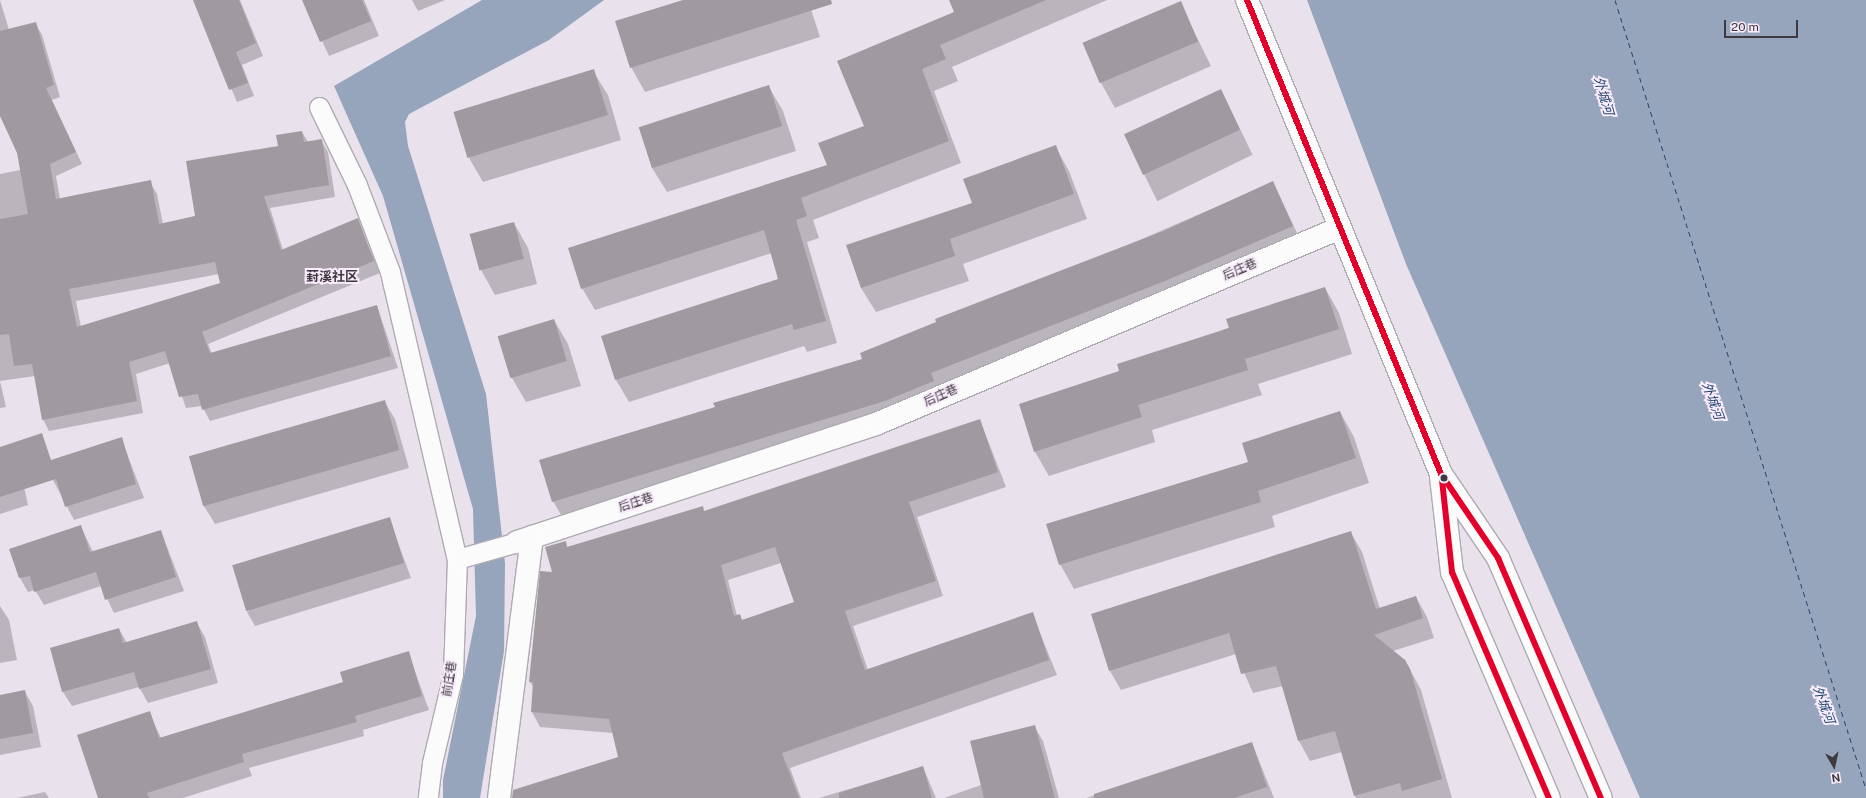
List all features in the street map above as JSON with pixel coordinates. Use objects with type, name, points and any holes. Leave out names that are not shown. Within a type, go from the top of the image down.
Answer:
[{"type":"main road","points":[[1247,0],[1441,474],[1498,558],[1601,798]]},
{"type":"main road","name":"后庄巷","points":[[525,540],[876,424],[1340,228]]},
{"type":"main road","points":[[1441,474],[1452,572],[1549,798]]},
{"type":"main road","points":[[499,798],[525,540]]},
{"type":"street","name":"前庄巷","points":[[319,107],[357,185],[390,272],[457,559],[453,674],[432,763],[428,798]]},
{"type":"street","name":"后庄巷","points":[[457,559],[525,540]]},
{"type":"water","points":[[482,0],[604,0],[549,40],[409,114],[405,122],[408,146],[486,394],[505,563],[504,651],[480,798],[443,798],[443,780],[476,616],[473,509],[383,196],[334,86]]},
{"type":"water","name":"外城河","points":[[1307,0],[1866,0],[1866,798],[1640,798],[1406,264]]},
{"type":"building","points":[[193,0],[239,0],[256,43],[236,52],[248,83],[229,90]]},
{"type":"building","points":[[302,0],[362,0],[371,21],[320,42]]},
{"type":"building","points":[[683,0],[831,0],[832,4],[630,68],[615,21]]},
{"type":"building","points":[[949,0],[1046,0],[940,45],[946,59],[922,69],[949,141],[801,198],[807,216],[796,220],[826,321],[794,330],[792,324],[615,380],[601,336],[778,279],[764,230],[581,289],[568,248],[827,165],[818,143],[864,126],[837,61],[954,12]]},
{"type":"building","points":[[1181,1],[1198,42],[1100,83],[1083,43]]},
{"type":"building","points":[[36,22],[54,85],[46,88],[76,152],[50,164],[56,199],[151,180],[159,224],[195,216],[186,161],[278,146],[276,135],[302,131],[304,142],[322,139],[329,185],[264,196],[281,250],[358,218],[374,261],[202,332],[210,353],[377,305],[391,356],[202,410],[198,394],[179,397],[165,351],[129,362],[137,401],[42,420],[32,364],[14,366],[9,334],[0,335],[0,219],[28,214],[17,153],[0,116],[0,31]],"holes":[[[215,262],[220,283],[77,327],[69,289]]]},
{"type":"building","points":[[594,69],[608,115],[467,158],[453,112]]},
{"type":"building","points":[[769,85],[782,126],[652,168],[639,127]]},
{"type":"building","points":[[1221,89],[1240,130],[1143,175],[1124,134]]},
{"type":"building","points":[[1056,145],[1074,194],[950,239],[955,256],[861,288],[846,245],[972,203],[963,179]]},
{"type":"building","points":[[1273,181],[1293,226],[1165,281],[931,373],[934,381],[885,401],[552,502],[539,460],[715,407],[713,403],[862,359],[860,353],[936,322],[935,319],[1166,230]]},
{"type":"building","points":[[514,222],[524,259],[479,271],[470,234]]},
{"type":"building","points":[[1325,287],[1339,329],[1245,359],[1248,370],[1138,405],[1142,417],[1034,452],[1019,404],[1119,371],[1117,364],[1229,328],[1226,319]]},
{"type":"building","points":[[554,319],[567,361],[510,378],[498,336]]},
{"type":"building","points":[[385,400],[399,450],[203,506],[189,456]]},
{"type":"building","points":[[1340,411],[1356,458],[1258,491],[1261,502],[1059,565],[1046,524],[1248,462],[1242,443]]},
{"type":"building","points":[[980,419],[998,472],[909,502],[936,581],[845,611],[865,670],[1033,612],[1049,660],[782,753],[799,798],[512,798],[513,790],[618,757],[609,719],[531,712],[533,682],[529,682],[540,571],[552,572],[545,547],[566,541],[567,547],[703,506],[704,511]],"holes":[[[775,547],[794,602],[742,620],[740,614],[734,616],[721,565]]]},
{"type":"building","points":[[42,433],[51,460],[122,437],[136,484],[65,507],[56,479],[0,497],[0,447]]},
{"type":"building","points":[[390,517],[404,563],[246,611],[232,565]]},
{"type":"building","points":[[81,525],[90,552],[161,530],[176,577],[105,600],[96,572],[34,592],[30,576],[19,578],[9,549]]},
{"type":"building","points":[[1351,531],[1376,609],[1416,596],[1423,618],[1374,635],[1405,660],[1410,669],[1442,779],[1402,791],[1400,783],[1354,796],[1335,731],[1298,741],[1276,666],[1241,674],[1229,633],[1109,671],[1091,614]]},
{"type":"building","points":[[197,621],[211,669],[139,689],[134,672],[62,692],[50,648],[119,628],[123,643]]},
{"type":"building","points":[[409,651],[422,696],[355,716],[357,722],[242,754],[244,762],[147,793],[149,798],[98,798],[77,735],[150,711],[159,738],[343,682],[340,672]]},
{"type":"building","points":[[25,690],[33,733],[0,739],[0,695]]},
{"type":"building","points":[[1035,725],[1055,798],[984,798],[970,741]]},
{"type":"building","points":[[1252,742],[1267,787],[1234,798],[1094,798],[1094,794]]},
{"type":"building","points":[[923,766],[932,798],[839,798],[839,793]]},
{"type":"ferry route","points":[[1615,0],[1866,789]]},
{"type":"transit line","points":[[1247,0],[1441,474],[1498,558],[1601,798]]},
{"type":"transit line","points":[[1442,480],[1452,572],[1549,798]]},
{"type":"district","name":"葑溪社区","points":[[332,277]]}]
